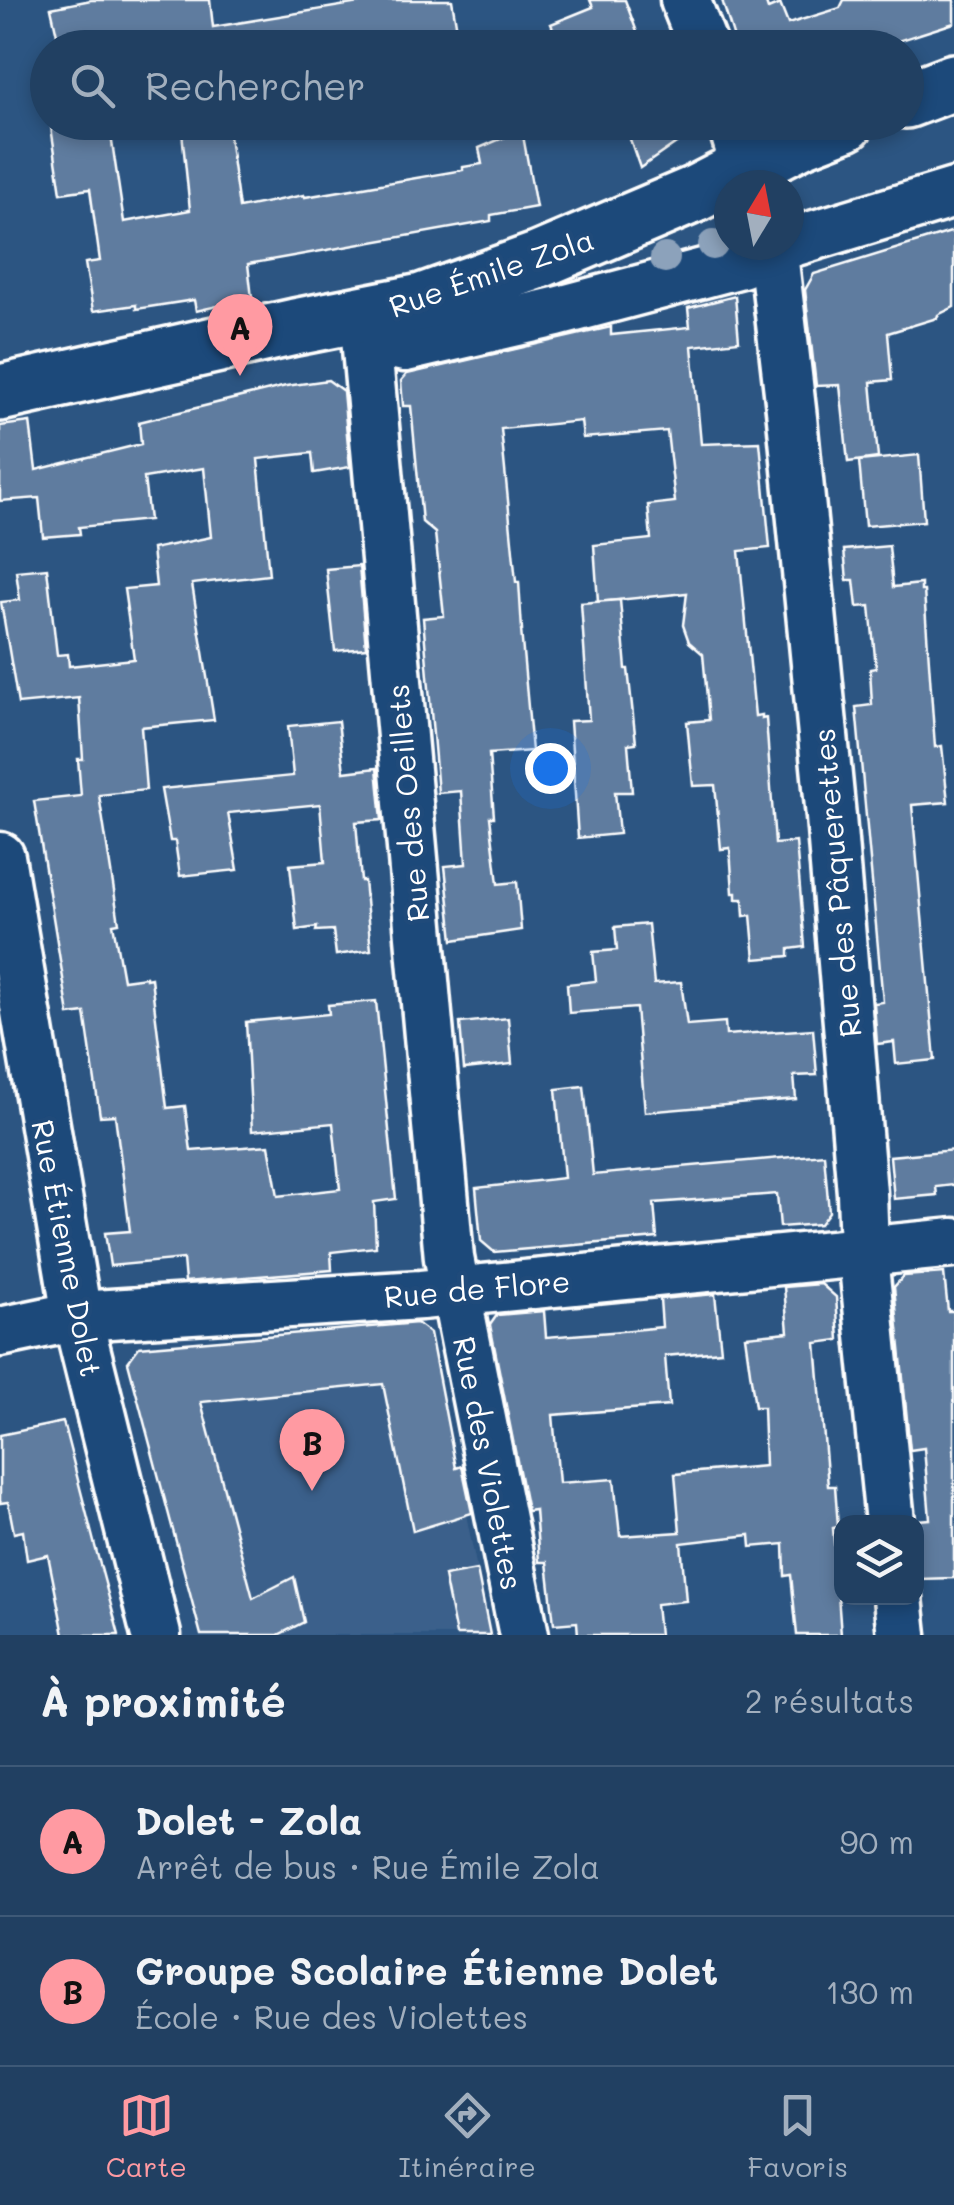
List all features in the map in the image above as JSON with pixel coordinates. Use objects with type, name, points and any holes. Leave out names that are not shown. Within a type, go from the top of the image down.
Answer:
[{"type":"main road","points":[[924,93],[954,82]]},
{"type":"main road","name":"Rue Émile Zola","points":[[0,393],[295,328],[366,327],[422,302],[537,261],[694,194],[743,158],[799,140]]},
{"type":"street","points":[[685,0],[697,30]]},
{"type":"street","name":"Rue Émile Zola","points":[[804,239],[954,193]]},
{"type":"street","name":"Rue Émile Zola","points":[[366,327],[405,348],[750,260]]},
{"type":"street","name":"Rue des Pâquerettes","points":[[781,260],[862,1193],[862,1251],[889,1515]]},
{"type":"street","name":"Rue des Oeillets","points":[[366,327],[455,1291]]},
{"type":"street","name":"Rue Étienne Dolet","points":[[0,857],[76,1316],[156,1635]]},
{"type":"street","name":"Rue de Flore","points":[[0,1332],[76,1316],[455,1291],[954,1244]]},
{"type":"street","name":"Rue des Violettes","points":[[455,1291],[524,1635]]},
{"type":"street","points":[[899,1605],[902,1635]]},
{"type":"shaded area","points":[[416,1322],[430,1333],[490,1635],[201,1635],[128,1362],[139,1347]]},
{"type":"building","points":[[91,0],[210,0],[213,27],[377,0],[452,0],[457,30],[56,30],[51,8]]},
{"type":"building","points":[[590,0],[625,0],[636,30],[554,30],[551,24],[593,7]]},
{"type":"building","points":[[722,0],[765,0],[768,9],[780,4],[788,24],[840,8],[844,0],[954,0],[954,23],[924,33],[731,30]]},
{"type":"building","points":[[53,140],[112,140],[124,222],[190,210],[183,140],[230,140],[239,208],[463,170],[482,164],[479,148],[498,140],[524,140],[536,207],[491,215],[491,221],[248,264],[252,298],[196,311],[194,300],[93,311],[85,263],[100,261],[90,189],[61,193]]},
{"type":"building","points":[[630,140],[680,140],[640,168]]},
{"type":"building","points":[[954,231],[954,307],[937,318],[888,333],[892,380],[871,382],[878,458],[848,462],[840,385],[816,386],[805,290],[814,274]]},
{"type":"building","points":[[735,296],[739,341],[692,346],[701,444],[760,442],[770,548],[739,551],[755,716],[766,718],[775,844],[796,842],[805,947],[789,949],[789,956],[755,959],[751,915],[744,916],[743,899],[736,899],[733,893],[730,848],[721,849],[715,785],[693,786],[687,722],[709,720],[703,654],[689,642],[683,625],[687,593],[598,602],[594,545],[651,539],[648,505],[675,502],[667,431],[583,438],[581,421],[501,429],[519,582],[532,751],[489,754],[494,817],[490,817],[498,884],[517,882],[521,930],[453,940],[445,866],[466,864],[461,791],[438,793],[423,618],[444,616],[435,533],[422,522],[411,406],[403,406],[401,381],[407,374],[611,327],[611,335],[690,327],[688,308]]},
{"type":"building","points":[[328,380],[343,391],[350,467],[314,473],[312,453],[258,459],[269,575],[192,584],[214,720],[141,727],[146,790],[99,795],[119,923],[113,924],[123,980],[151,978],[167,1108],[185,1106],[191,1151],[269,1145],[278,1196],[340,1189],[333,1123],[252,1131],[246,1022],[329,1014],[328,1005],[376,1001],[396,1199],[374,1202],[376,1247],[331,1252],[332,1270],[185,1282],[183,1259],[110,1266],[105,1233],[130,1231],[115,1115],[100,1116],[85,1013],[69,1015],[34,801],[81,796],[79,698],[18,704],[1,602],[20,600],[16,571],[47,568],[57,655],[68,654],[69,666],[134,659],[124,589],[156,586],[152,549],[211,537],[204,468],[144,478],[149,520],[79,527],[80,534],[43,537],[39,498],[0,501],[0,426],[30,422],[36,470],[141,444],[139,422],[286,386]]},
{"type":"building","points":[[919,455],[924,521],[865,526],[859,461]]},
{"type":"building","points":[[889,546],[893,587],[921,584],[924,591],[935,747],[942,746],[948,802],[912,805],[935,1060],[896,1064],[894,1042],[877,1044],[874,1003],[883,1002],[856,707],[872,705],[870,669],[876,668],[870,606],[857,607],[854,580],[847,580],[844,550]]},
{"type":"building","points":[[359,566],[366,648],[335,651],[326,569]]},
{"type":"building","points":[[620,600],[636,743],[628,744],[632,792],[615,792],[619,834],[578,838],[570,721],[589,720],[581,603]]},
{"type":"building","points":[[338,721],[344,772],[377,768],[382,820],[356,822],[371,950],[336,955],[333,930],[297,930],[290,865],[325,862],[320,804],[228,813],[238,870],[180,876],[161,789],[293,776],[288,726]]},
{"type":"building","points":[[648,924],[654,984],[681,982],[687,1025],[725,1022],[726,1035],[813,1029],[817,1075],[794,1076],[796,1099],[645,1112],[636,1008],[569,1013],[567,984],[596,981],[593,952],[617,950],[615,927]]},
{"type":"building","points":[[508,1018],[512,1064],[464,1069],[460,1023]]},
{"type":"building","points":[[584,1086],[593,1175],[824,1154],[829,1212],[820,1224],[780,1227],[777,1194],[654,1203],[657,1238],[494,1252],[481,1241],[476,1188],[564,1178],[556,1089]]},
{"type":"building","points":[[954,1150],[954,1185],[936,1187],[937,1195],[894,1199],[890,1156]]},
{"type":"building","points":[[944,1273],[948,1311],[954,1311],[954,1578],[924,1579],[924,1519],[930,1519],[924,1448],[910,1450],[894,1287],[904,1276]]},
{"type":"building","points":[[821,1284],[836,1297],[839,1340],[816,1343],[828,1486],[835,1486],[834,1605],[839,1605],[841,1635],[797,1635],[791,1575],[785,1576],[784,1544],[751,1547],[750,1535],[681,1543],[686,1601],[656,1604],[659,1635],[578,1635],[577,1622],[554,1624],[547,1562],[539,1562],[535,1510],[527,1511],[490,1325],[497,1315],[544,1311],[546,1337],[662,1327],[660,1299],[715,1294],[721,1351],[665,1356],[669,1406],[553,1415],[559,1483],[614,1479],[620,1536],[680,1532],[675,1474],[765,1466],[763,1407],[755,1407],[745,1336],[788,1332],[784,1287]]},
{"type":"building","points":[[417,1323],[430,1333],[456,1468],[462,1466],[472,1513],[413,1531],[383,1384],[201,1402],[253,1598],[294,1577],[304,1622],[278,1635],[201,1635],[128,1362],[139,1347]]},
{"type":"building","points":[[63,1422],[119,1635],[64,1635],[48,1555],[27,1560],[23,1531],[14,1533],[8,1502],[0,1503],[0,1435]]},
{"type":"building","points":[[477,1570],[490,1635],[456,1635],[444,1576]]},
{"type":"place","name":"Dolet - Zola","points":[[240,376]]},
{"type":"place","name":"Groupe Scolaire Étienne Dolet","points":[[312,1491]]}]
